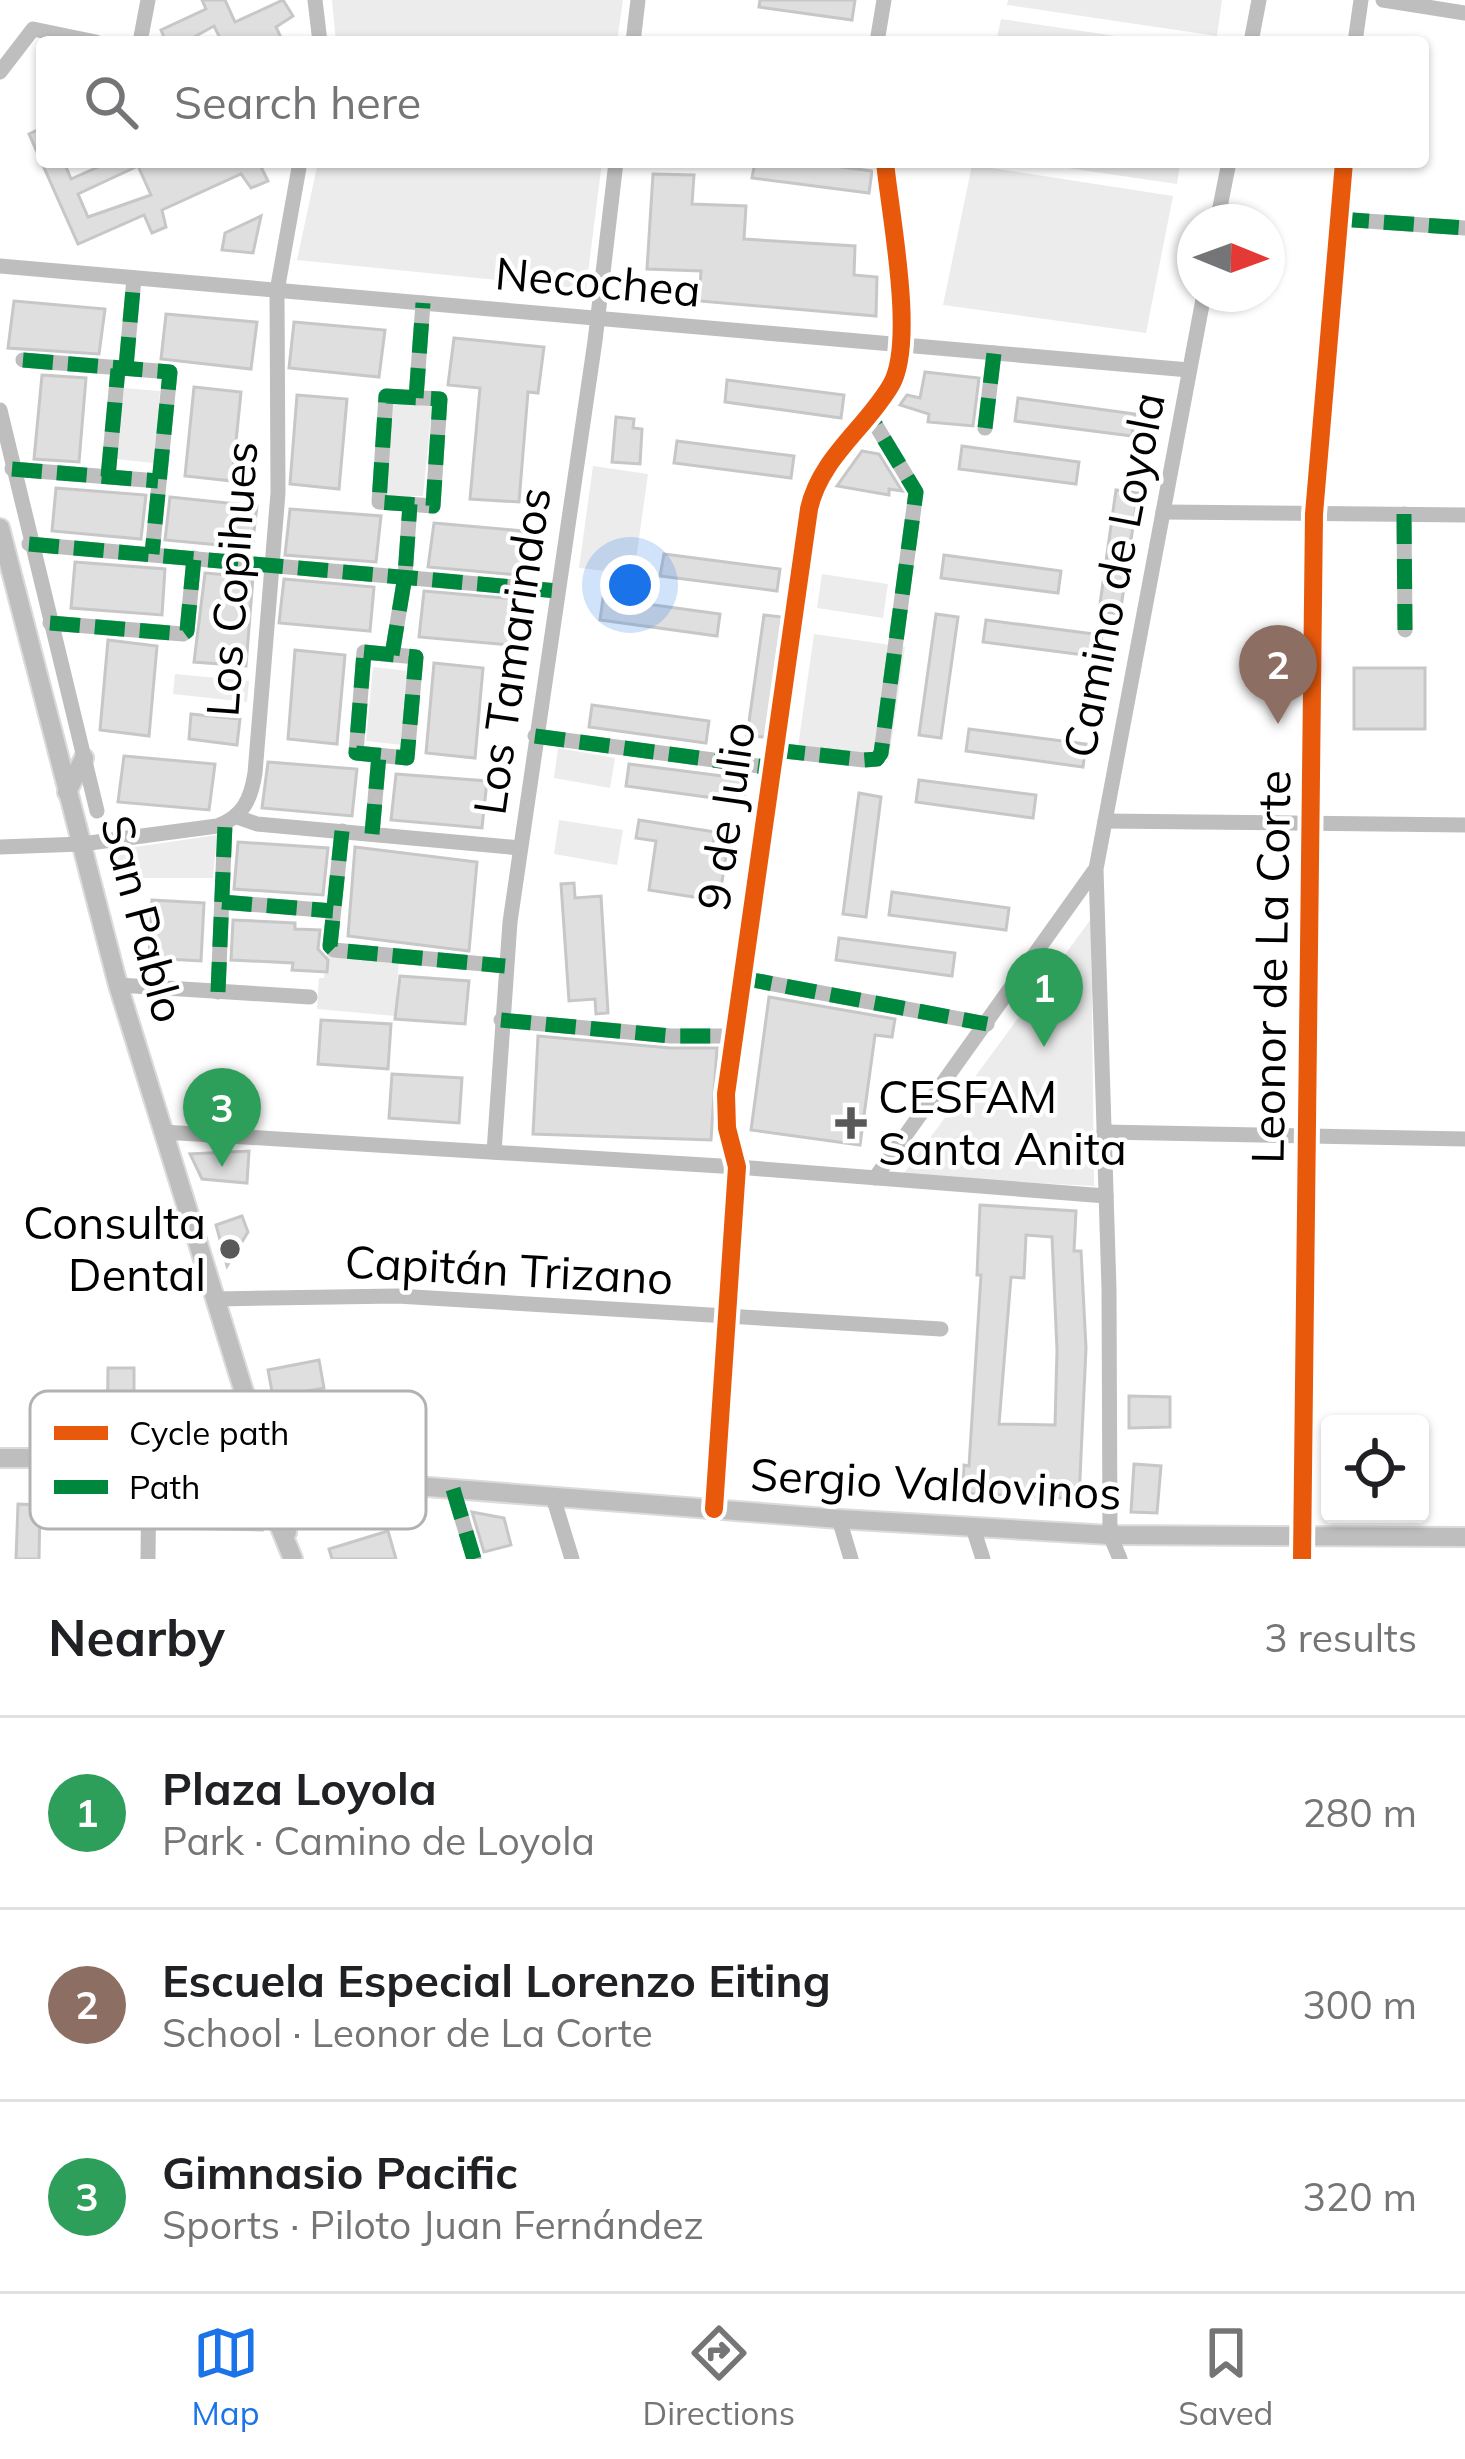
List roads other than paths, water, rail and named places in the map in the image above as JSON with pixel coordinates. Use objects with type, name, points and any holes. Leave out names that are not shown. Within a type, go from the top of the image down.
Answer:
[{"type":"main road","name":"San Pablo","points":[[0,528],[118,986],[244,1391]]},
{"type":"main road","points":[[68,792],[84,758]]},
{"type":"main road","points":[[0,1458],[30,1459]]},
{"type":"main road","name":"Sergio Valdovinos","points":[[426,1487],[1110,1535],[1465,1537]]},
{"type":"main road","name":"San Pablo","points":[[284,1529],[293,1559]]},
{"type":"street","points":[[141,36],[148,0]]},
{"type":"street","points":[[315,0],[319,36]]},
{"type":"street","points":[[633,36],[638,0]]},
{"type":"street","points":[[878,36],[884,0]]},
{"type":"street","points":[[1252,36],[1259,0]]},
{"type":"street","points":[[1356,36],[1361,0]]},
{"type":"street","points":[[1383,0],[1465,13]]},
{"type":"street","points":[[0,72],[33,29],[67,36]]},
{"type":"street","name":"Los Copihues","points":[[218,992],[231,820],[254,782],[278,493],[277,290],[299,168]]},
{"type":"street","name":"Los Tamarindos","points":[[494,1152],[501,1020],[520,848],[615,168]]},
{"type":"street","name":"9 de Julio","points":[[714,1509],[737,1167],[726,1108],[734,1036],[810,501],[824,471],[894,381],[903,345],[886,168]]},
{"type":"street","points":[[1221,204],[1228,168]]},
{"type":"street","name":"Leonor de La Corte","points":[[1302,1559],[1314,514],[1344,168]]},
{"type":"street","points":[[1339,219],[1465,228]]},
{"type":"street","name":"Necochea","points":[[0,266],[1190,370]]},
{"type":"street","points":[[108,477],[134,278]]},
{"type":"street","points":[[416,398],[423,303]]},
{"type":"street","name":"Camino de Loyola","points":[[1110,1535],[1096,869],[1201,312]]},
{"type":"street","points":[[985,428],[994,353]]},
{"type":"street","points":[[23,360],[170,372],[152,554]]},
{"type":"street","points":[[386,396],[440,400],[433,506],[410,504],[379,502],[386,396]]},
{"type":"street","name":"San Pablo","points":[[0,410],[97,811]]},
{"type":"street","points":[[535,736],[774,759],[877,759],[916,492],[869,414]]},
{"type":"street","points":[[12,469],[158,482]]},
{"type":"street","points":[[392,655],[410,504]]},
{"type":"street","points":[[1163,512],[1465,514]]},
{"type":"street","points":[[1404,514],[1405,630]]},
{"type":"street","points":[[29,544],[558,591]]},
{"type":"street","points":[[50,623],[183,634],[194,559]]},
{"type":"street","points":[[364,652],[392,655],[416,657],[407,758],[356,753],[364,652]]},
{"type":"street","points":[[372,834],[379,755]]},
{"type":"street","points":[[0,847],[82,844],[231,820],[520,848]]},
{"type":"street","points":[[1105,821],[1465,825]]},
{"type":"street","points":[[342,831],[330,946],[334,950],[506,966]]},
{"type":"street","name":"Camino de Loyola","points":[[874,1178],[1096,869]]},
{"type":"street","points":[[222,902],[333,911]]},
{"type":"street","points":[[742,977],[987,1024]]},
{"type":"street","points":[[118,986],[310,997]]},
{"type":"street","points":[[501,1020],[670,1036],[734,1036]]},
{"type":"street","points":[[163,1132],[737,1167],[1106,1196]]},
{"type":"street","points":[[1104,1132],[1465,1139]]},
{"type":"street","name":"Capitán Trizano","points":[[216,1299],[374,1295],[941,1329]]},
{"type":"street","points":[[453,1489],[474,1559]]},
{"type":"street","points":[[553,1497],[572,1559]]},
{"type":"street","points":[[839,1519],[851,1559]]},
{"type":"street","points":[[973,1528],[983,1559]]},
{"type":"street","points":[[148,1529],[148,1559]]},
{"type":"street","points":[[1110,1535],[1120,1559]]},
{"type":"place","name":"Escuela Especial Lorenzo Eiting","points":[[1278,724]]},
{"type":"place","name":"Plaza Loyola","points":[[1044,1047]]},
{"type":"place","name":"CESFAM Santa Anita","points":[[851,1123]]},
{"type":"place","name":"Gimnasio Pacific","points":[[222,1167]]},
{"type":"place","name":"Consulta Dental","points":[[230,1249]]}]
